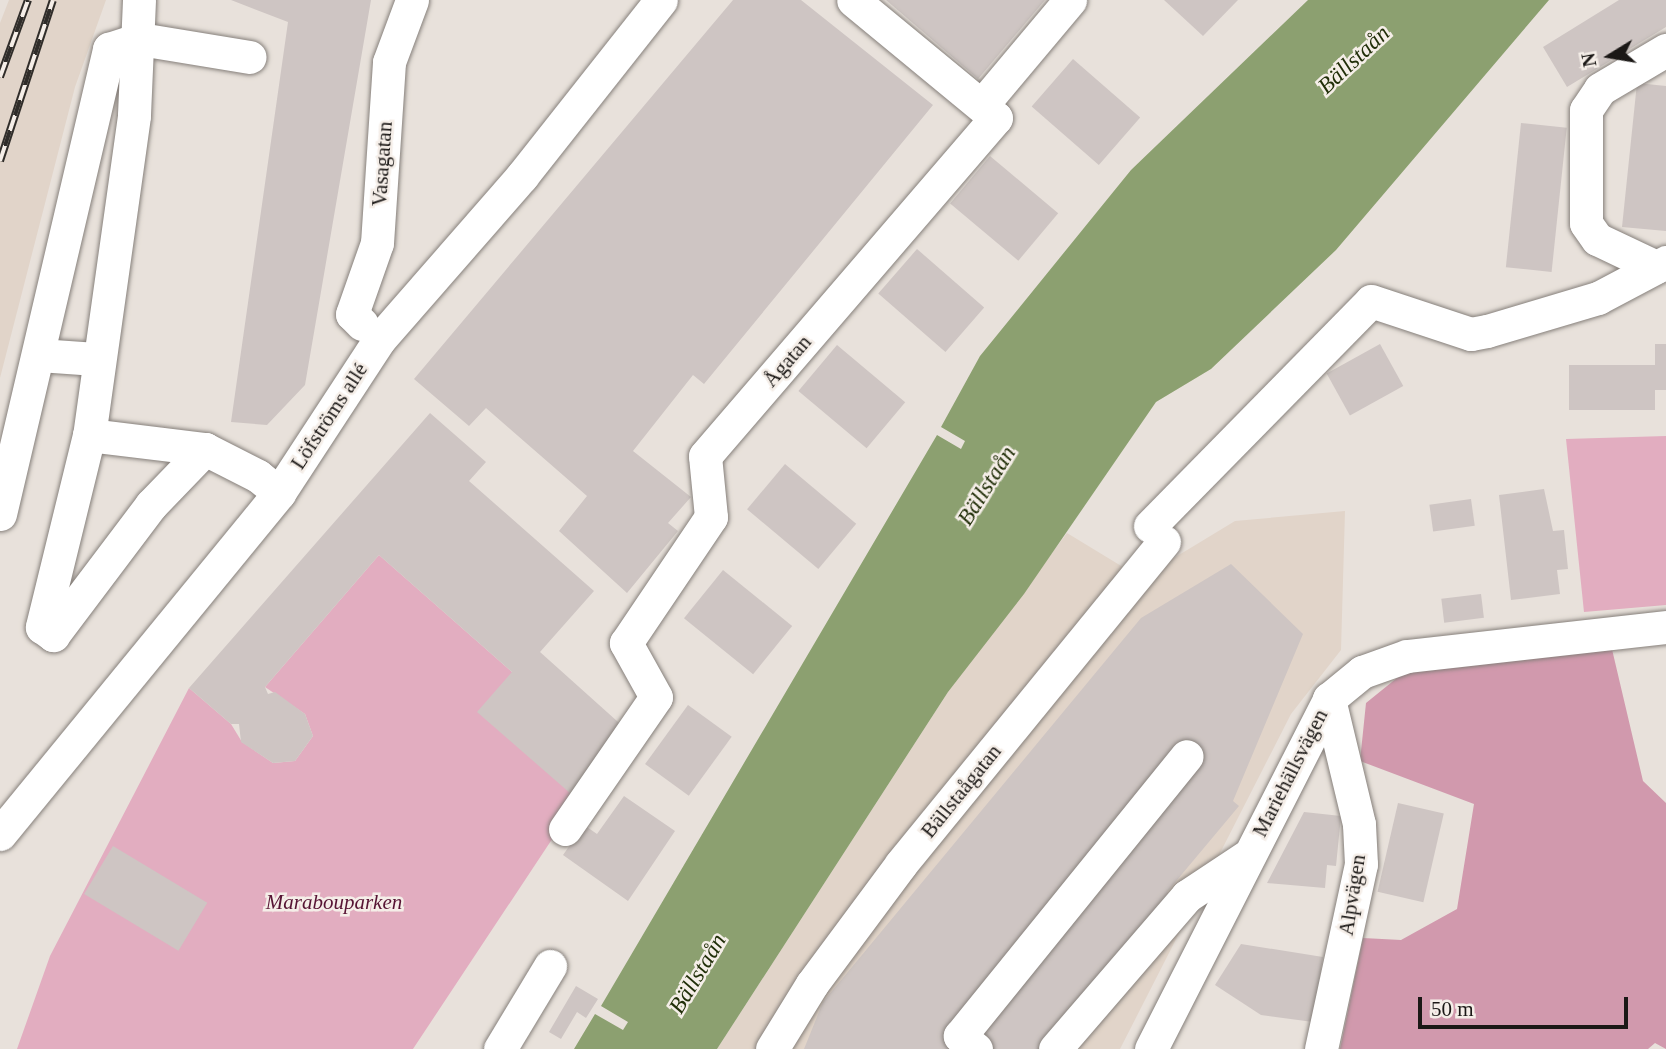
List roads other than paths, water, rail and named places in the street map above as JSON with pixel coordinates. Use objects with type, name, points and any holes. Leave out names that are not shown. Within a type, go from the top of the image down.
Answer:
[{"type":"street","points":[[139,0],[140,40],[125,189],[96,359],[89,435],[42,628],[53,635],[151,505],[205,449]]},
{"type":"street","name":"Vasagatan","points":[[362,324],[352,314],[377,243],[389,62],[412,0]]},
{"type":"street","name":"Löfströms allé","points":[[6,827],[279,493],[379,340],[522,176],[661,0]]},
{"type":"street","points":[[853,0],[982,105],[1070,0]]},
{"type":"street","points":[[0,514],[109,49],[140,40],[250,57]]},
{"type":"street","points":[[1661,265],[1597,239],[1587,223],[1586,110],[1600,89],[1666,50]]},
{"type":"street","name":"Ågatan","points":[[565,829],[656,697],[626,643],[711,517],[705,456],[996,118],[982,105]]},
{"type":"street","name":"Bällstaågatan","points":[[772,1049],[812,984],[901,864],[1157,534],[1371,301],[1471,334],[1523,322],[1598,298],[1661,265]]},
{"type":"street","points":[[39,355],[96,359]]},
{"type":"street","points":[[89,435],[205,449],[258,476],[279,493]]},
{"type":"street","name":"Mariehällsvägen","points":[[1151,1049],[1329,699],[1362,672],[1407,656],[1666,626]]},
{"type":"street","name":"Alpvägen","points":[[1321,1049],[1361,864],[1359,824],[1329,699]]},
{"type":"street","points":[[976,1049],[960,1036],[1187,756]]},
{"type":"street","points":[[1055,1049],[1187,895],[1248,855]]},
{"type":"street","points":[[500,1049],[550,966]]},
{"type":"water","name":"Bällstaån","points":[[1308,0],[1549,0],[1336,250],[1211,369],[1156,402],[1024,594],[948,692],[717,1049],[574,1049],[595,1014],[623,1030],[628,1022],[601,1006],[937,435],[961,449],[965,441],[941,427],[980,356],[1131,170]]},
{"type":"railway","points":[[0,77],[28,0]]},
{"type":"railway","points":[[0,161],[53,0]]},
{"type":"park label","name":"Marabouparken","points":[[334,902]]}]
